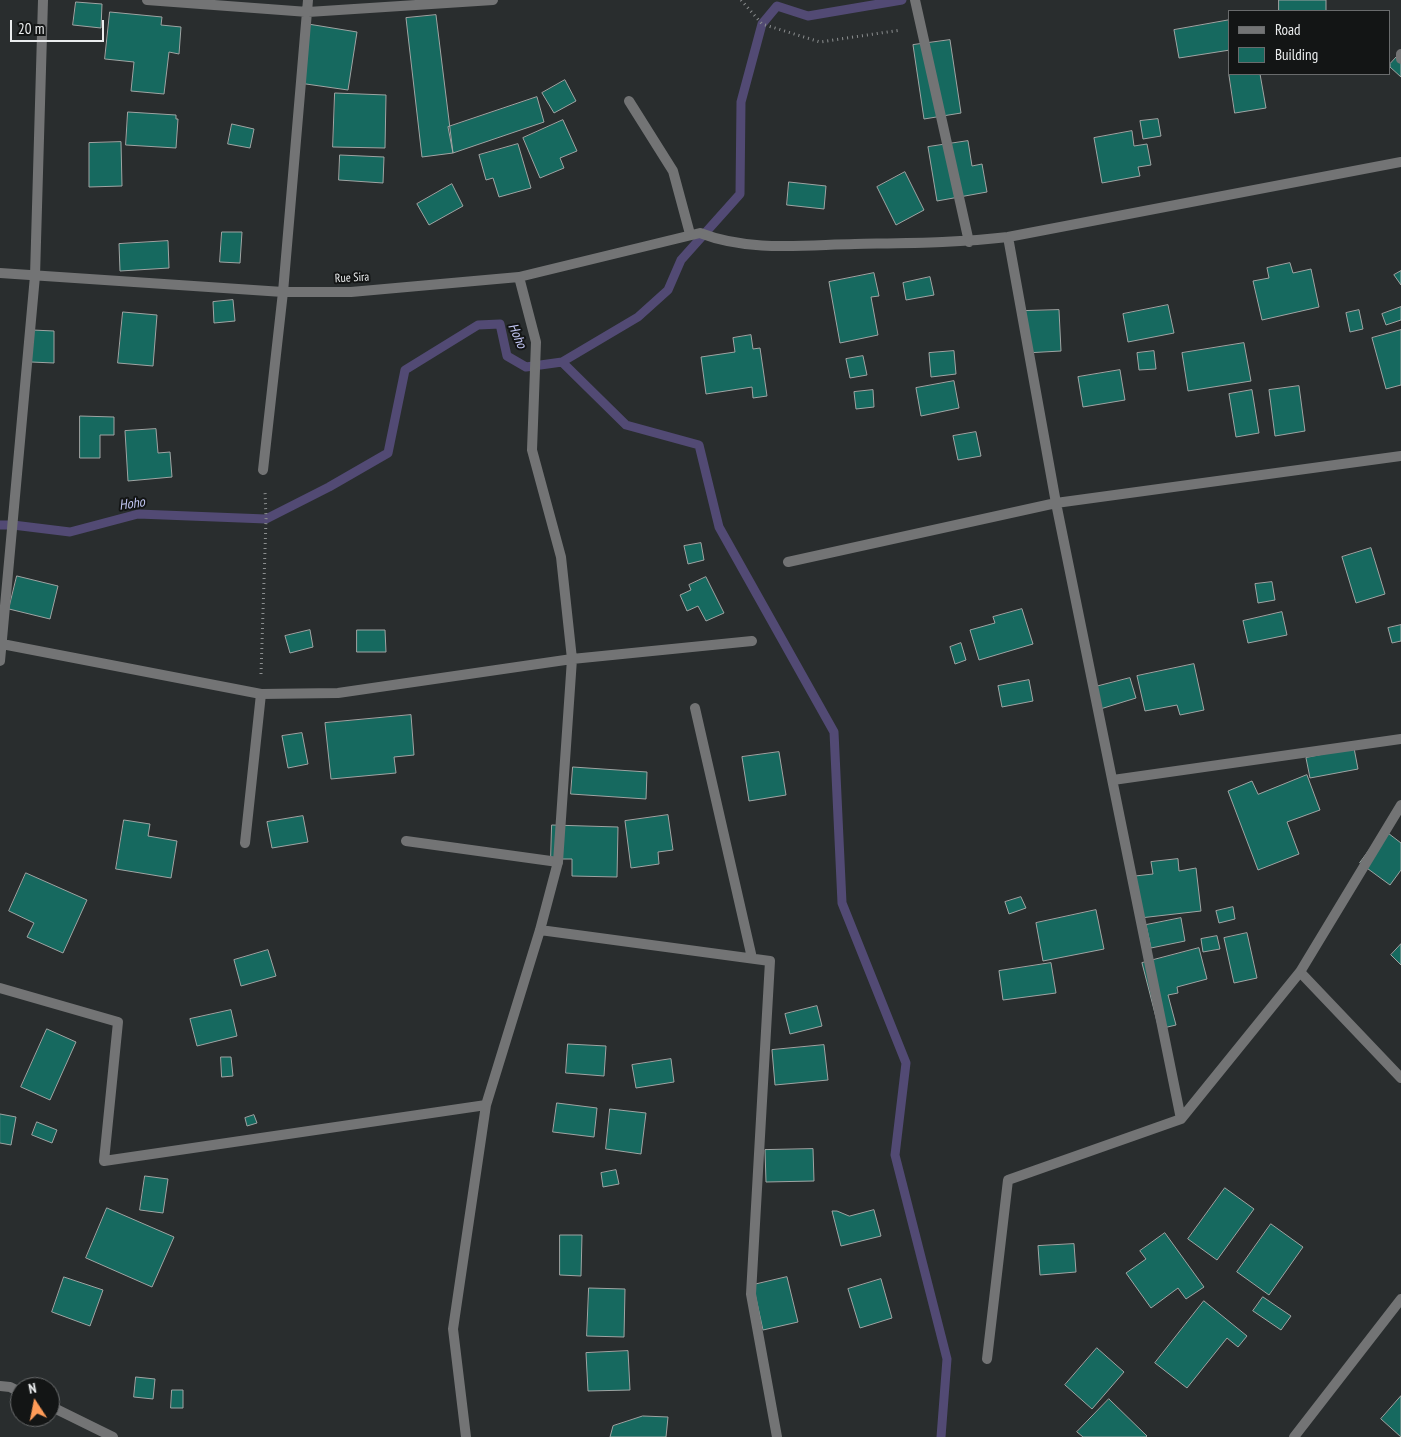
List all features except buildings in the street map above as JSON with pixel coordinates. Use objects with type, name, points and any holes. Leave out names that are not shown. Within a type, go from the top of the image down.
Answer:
[{"type":"street","points":[[0,661],[35,276],[43,0]]},
{"type":"street","points":[[147,0],[308,12],[493,0]]},
{"type":"street","points":[[263,470],[283,292],[308,0]]},
{"type":"street","points":[[915,0],[969,242]]},
{"type":"street","points":[[1401,54],[1401,59]]},
{"type":"street","points":[[629,101],[673,171],[695,234],[761,246],[969,242],[1008,237],[1401,162]]},
{"type":"street","name":"Rue Sira","points":[[0,273],[283,292],[351,292],[519,277],[695,234]]},
{"type":"street","points":[[1008,237],[1056,503],[1181,1119]]},
{"type":"street","points":[[466,1437],[453,1329],[486,1105],[540,930],[558,862],[572,659],[560,557],[532,450],[536,342],[519,277]]},
{"type":"street","points":[[788,562],[1056,503],[1401,456]]},
{"type":"street","points":[[2,644],[261,694],[338,693],[572,659],[752,641]]},
{"type":"street","points":[[245,843],[261,694]]},
{"type":"street","points":[[694,708],[752,958]]},
{"type":"street","points":[[1113,780],[1401,739]]},
{"type":"street","points":[[987,1359],[1008,1180],[1181,1119],[1300,972],[1401,805]]},
{"type":"street","points":[[406,841],[558,862]]},
{"type":"street","points":[[540,930],[770,961],[751,1294],[776,1437]]},
{"type":"street","points":[[1300,972],[1401,1078]]},
{"type":"street","points":[[0,988],[118,1022],[104,1161],[486,1105]]},
{"type":"street","points":[[1294,1437],[1401,1299]]},
{"type":"street","points":[[60,1411],[113,1437]]},
{"type":"path","points":[[741,0],[762,24],[820,42],[921,27]]},
{"type":"path","points":[[261,694],[266,519],[263,470]]},
{"type":"waterway","name":"Hoho","points":[[0,525],[70,532],[138,514],[266,519],[329,487],[388,453],[405,370],[478,325],[500,324],[507,356],[526,367],[562,362],[638,317],[668,290],[681,260],[740,194],[741,102],[762,24],[777,6],[808,16],[902,0]]},
{"type":"waterway","points":[[562,362],[626,425],[699,445],[719,527],[834,732],[842,903],[906,1063],[895,1155],[947,1359],[941,1437]]}]
